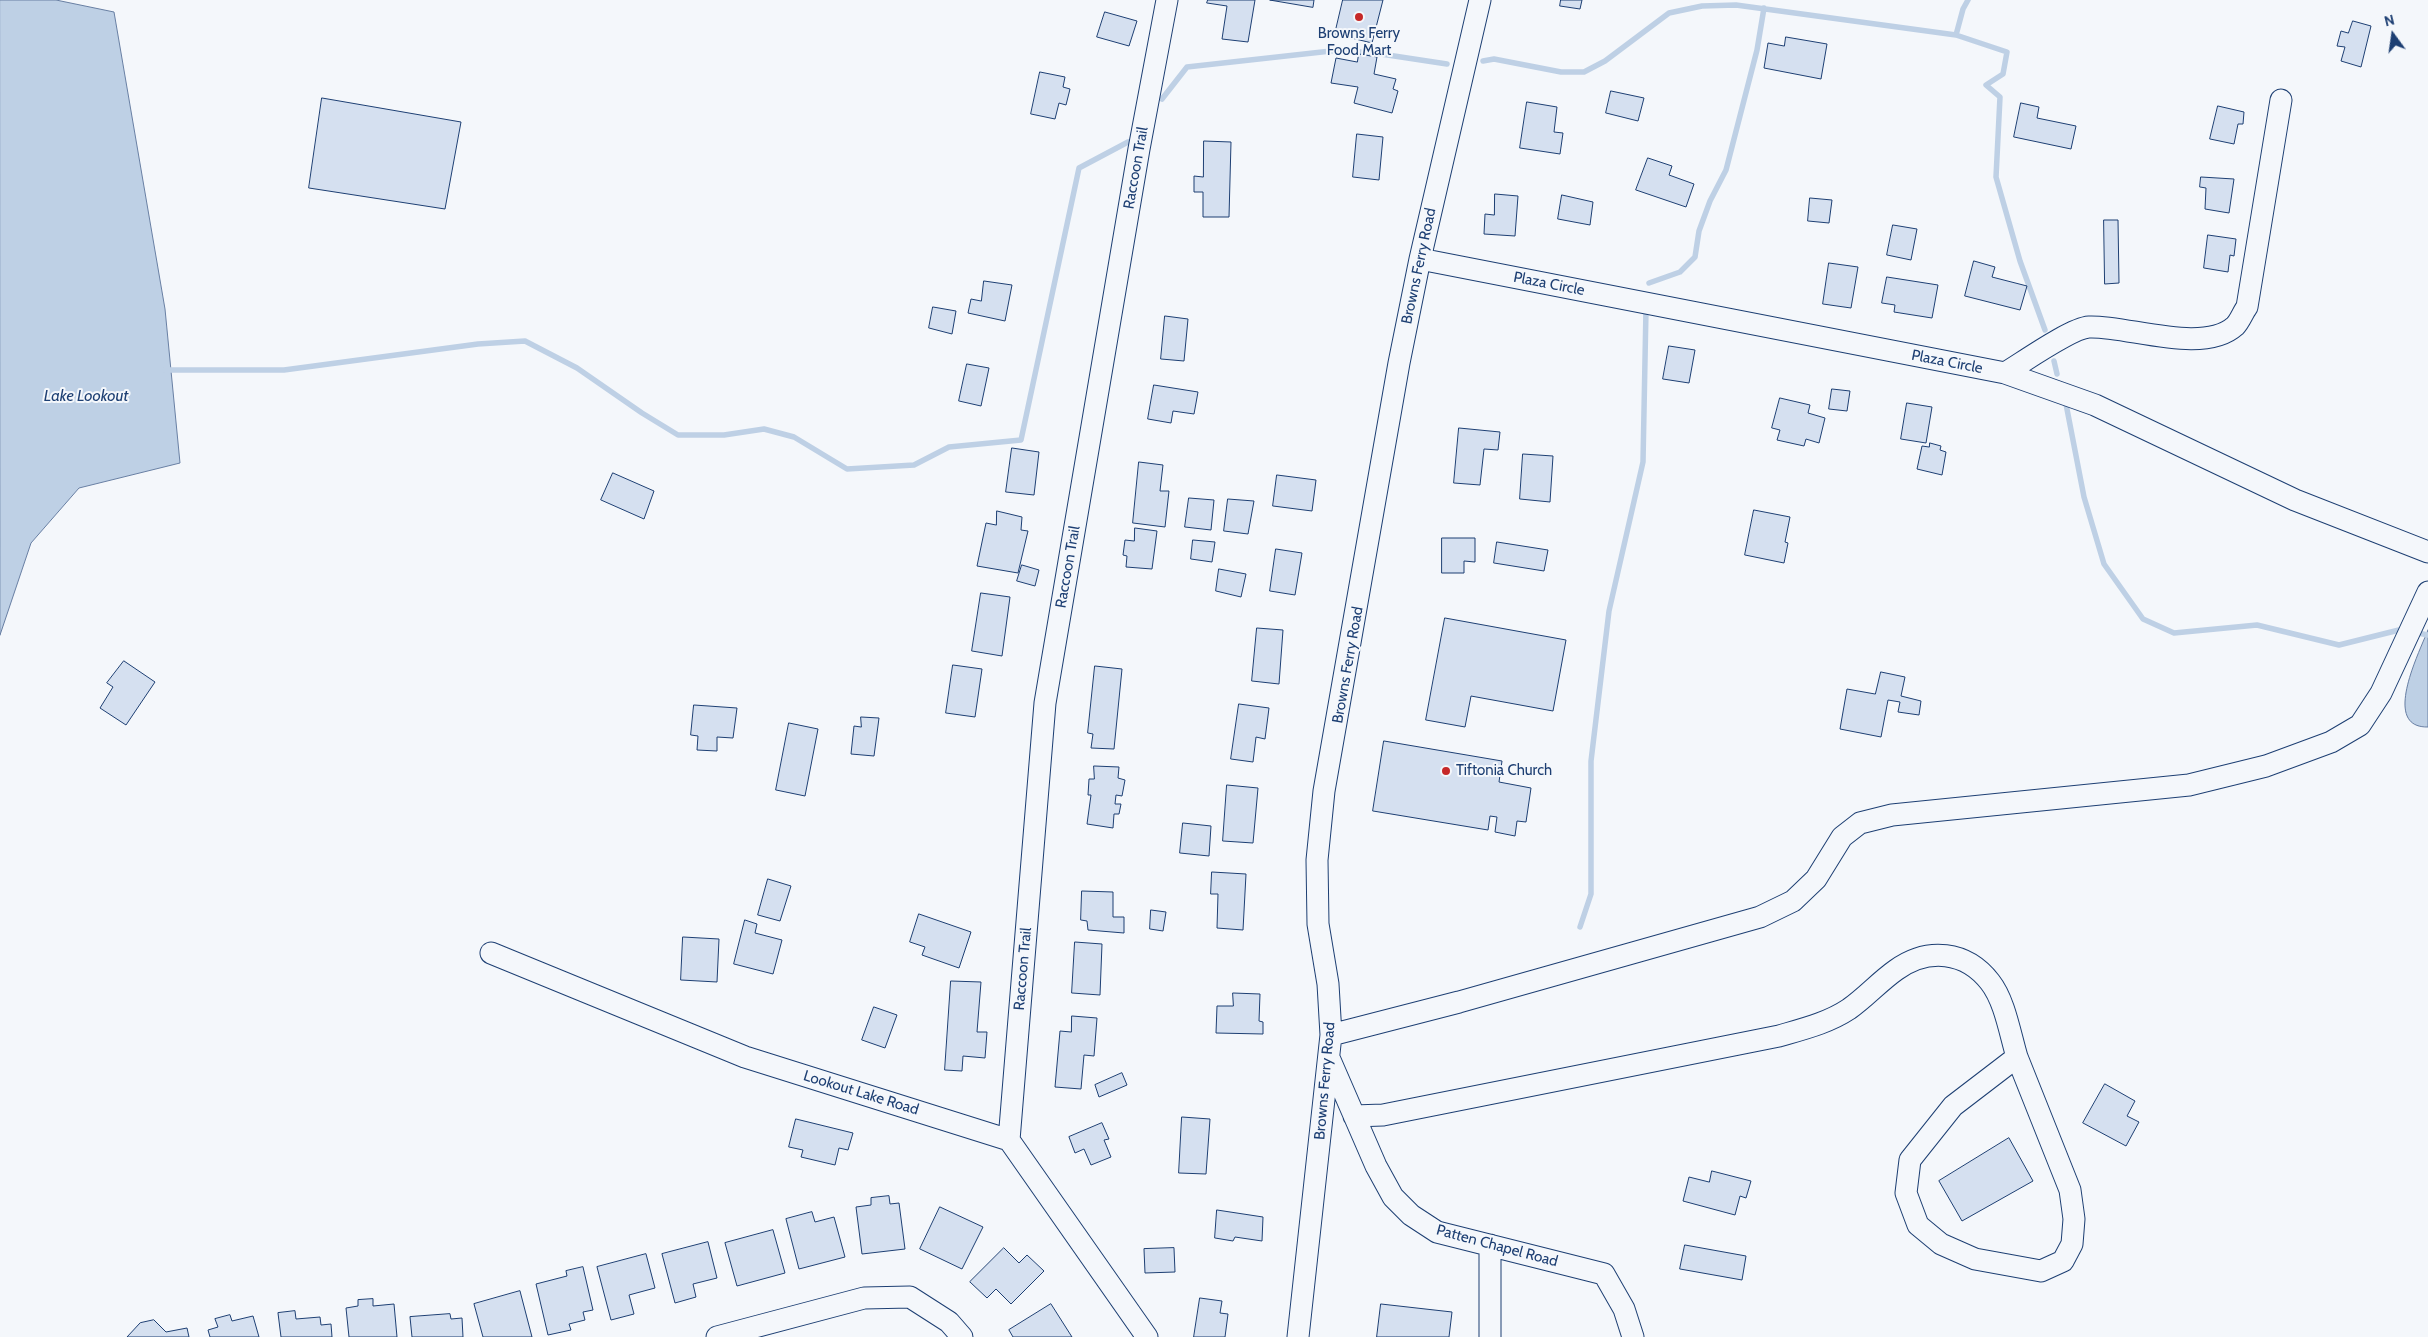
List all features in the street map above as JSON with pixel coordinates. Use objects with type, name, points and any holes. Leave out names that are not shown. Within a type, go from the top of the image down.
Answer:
[{"type":"street","name":"Raccoon Trail","points":[[1009,1140],[1045,703],[1139,149],[1167,0]]},
{"type":"street","name":"Browns Ferry Road","points":[[1298,1337],[1330,1059],[1331,1034],[1328,984],[1318,924],[1317,860],[1324,791],[1354,631],[1388,424],[1420,259],[1480,0]]},
{"type":"street","points":[[2005,373],[2064,337],[2087,327],[2174,338],[2211,337],[2234,326],[2247,307],[2281,100]]},
{"type":"street","name":"Plaza Circle","points":[[1420,259],[2005,373],[2095,405],[2295,500],[2428,552]]},
{"type":"street","points":[[1331,1034],[1459,1002],[1760,917],[1793,901],[1816,879],[1842,837],[1860,822],[1902,814],[2189,785],[2266,766],[2331,742],[2360,725],[2382,693],[2428,592]]},
{"type":"street","name":"Lookout Lake Road","points":[[491,953],[745,1057],[1009,1140]]},
{"type":"street","points":[[1354,1116],[1383,1114],[1779,1036],[1825,1022],[1849,1009],[1897,969],[1916,959],[1941,954],[1962,958],[1990,982],[1999,999],[2017,1057],[2070,1190],[2074,1219],[2072,1244],[2063,1261],[2041,1271],[1975,1260],[1941,1244],[1918,1225],[1906,1193],[1910,1160],[1954,1106],[2017,1057]]},
{"type":"street","name":"Patten Chapel Road","points":[[1330,1059],[1354,1116],[1393,1197],[1410,1215],[1437,1232],[1604,1274],[1624,1309],[1633,1337]]},
{"type":"street","points":[[1009,1140],[1147,1337]]},
{"type":"street","points":[[1490,1245],[1490,1337]]},
{"type":"street","points":[[716,1337],[864,1298],[910,1297],[950,1322],[962,1337]]},
{"type":"water","name":"Lake Lookout","points":[[0,0],[56,0],[114,12],[165,309],[180,463],[79,488],[31,543],[0,635]]},
{"type":"water","points":[[2428,630],[2428,727],[2414,724],[2407,716],[2405,703],[2412,671]]},
{"type":"building","points":[[1208,0],[1255,0],[1248,42],[1222,39],[1227,6],[1207,3]]},
{"type":"building","points":[[1270,0],[1314,0],[1313,7]]},
{"type":"building","name":"Browns Ferry Food Mart","points":[[1343,0],[1383,0],[1372,43],[1335,34]]},
{"type":"building","points":[[1561,0],[1582,0],[1580,9],[1560,6]]},
{"type":"building","points":[[1105,12],[1137,21],[1129,46],[1097,37]]},
{"type":"building","points":[[2353,21],[2371,26],[2361,67],[2341,61],[2345,47],[2337,46],[2341,31],[2348,33]]},
{"type":"building","points":[[1786,37],[1827,44],[1821,79],[1764,68],[1768,43],[1784,46]]},
{"type":"building","points":[[1359,54],[1377,57],[1374,74],[1396,79],[1393,89],[1398,91],[1392,113],[1354,103],[1358,87],[1331,83],[1336,58],[1357,62]]},
{"type":"building","points":[[1040,72],[1065,77],[1063,87],[1070,89],[1066,105],[1059,103],[1055,119],[1031,114]]},
{"type":"building","points":[[1611,91],[1644,98],[1638,121],[1606,113]]},
{"type":"building","points":[[322,98],[461,122],[445,209],[309,188]]},
{"type":"building","points":[[1527,102],[1557,107],[1554,132],[1563,133],[1560,154],[1520,148]]},
{"type":"building","points":[[2021,103],[2039,107],[2037,118],[2076,126],[2071,149],[2014,137]]},
{"type":"building","points":[[2218,106],[2244,112],[2243,124],[2238,124],[2234,144],[2210,139]]},
{"type":"building","points":[[1357,134],[1383,137],[1379,180],[1353,177]]},
{"type":"building","points":[[1204,141],[1231,142],[1229,217],[1203,217],[1203,192],[1194,192],[1194,176],[1203,177]]},
{"type":"building","points":[[1648,158],[1672,166],[1669,175],[1694,184],[1686,207],[1636,190]]},
{"type":"building","points":[[2201,177],[2234,179],[2229,213],[2205,209],[2206,188],[2200,187]]},
{"type":"building","points":[[1495,194],[1518,196],[1515,236],[1484,234],[1485,214],[1494,215]]},
{"type":"building","points":[[1562,195],[1593,202],[1590,225],[1558,219]]},
{"type":"building","points":[[1810,198],[1832,200],[1829,223],[1808,221]]},
{"type":"building","points":[[2104,220],[2118,220],[2119,283],[2105,284]]},
{"type":"building","points":[[1893,225],[1917,229],[1911,260],[1887,255]]},
{"type":"building","points":[[2208,235],[2236,239],[2234,256],[2230,255],[2228,272],[2204,268]]},
{"type":"building","points":[[1974,261],[1995,267],[1992,277],[2027,286],[2020,310],[1965,296]]},
{"type":"building","points":[[1829,263],[1858,267],[1851,308],[1823,304]]},
{"type":"building","points":[[1887,277],[1938,285],[1932,318],[1894,312],[1895,305],[1882,303]]},
{"type":"building","points":[[984,281],[1012,285],[1005,321],[968,313],[971,299],[981,301]]},
{"type":"building","points":[[933,307],[956,311],[952,334],[929,328]]},
{"type":"building","points":[[1165,316],[1188,319],[1184,361],[1161,359]]},
{"type":"building","points":[[1669,346],[1695,350],[1689,383],[1663,379]]},
{"type":"building","points":[[967,364],[989,368],[981,406],[959,401]]},
{"type":"building","points":[[1154,385],[1198,392],[1194,414],[1173,411],[1171,423],[1148,419]]},
{"type":"building","points":[[1832,389],[1850,391],[1847,411],[1829,409]]},
{"type":"building","points":[[1780,398],[1810,405],[1808,413],[1825,418],[1819,443],[1806,439],[1804,446],[1777,440],[1780,430],[1772,428]]},
{"type":"building","points":[[1907,403],[1932,407],[1926,443],[1901,439]]},
{"type":"building","points":[[1459,428],[1500,432],[1498,450],[1484,449],[1480,485],[1454,483]]},
{"type":"building","points":[[1930,443],[1941,446],[1940,450],[1946,452],[1942,475],[1917,469],[1922,446],[1929,447]]},
{"type":"building","points":[[1012,448],[1039,452],[1034,495],[1006,492]]},
{"type":"building","points":[[1523,454],[1553,456],[1550,502],[1520,499]]},
{"type":"building","points":[[1139,462],[1163,465],[1160,491],[1169,491],[1165,527],[1133,523]]},
{"type":"building","points":[[613,473],[654,491],[644,519],[601,500]]},
{"type":"building","points":[[1277,475],[1316,480],[1312,511],[1273,506]]},
{"type":"building","points":[[1189,498],[1214,500],[1211,530],[1185,527]]},
{"type":"building","points":[[1228,499],[1254,501],[1248,534],[1224,531]]},
{"type":"building","points":[[1754,510],[1790,517],[1785,542],[1788,543],[1784,563],[1745,555]]},
{"type":"building","points":[[997,511],[1022,517],[1021,530],[1028,531],[1018,573],[977,566],[986,523],[996,525]]},
{"type":"building","points":[[1135,528],[1157,531],[1152,569],[1126,567],[1127,556],[1123,555],[1125,540],[1134,541]]},
{"type":"building","points":[[1442,538],[1475,538],[1475,562],[1464,561],[1464,573],[1442,573]]},
{"type":"building","points":[[1193,540],[1215,542],[1212,562],[1191,559]]},
{"type":"building","points":[[1497,542],[1548,550],[1544,571],[1494,563]]},
{"type":"building","points":[[1276,549],[1302,553],[1295,595],[1270,591]]},
{"type":"building","points":[[1022,565],[1039,570],[1035,586],[1017,581]]},
{"type":"building","points":[[1219,569],[1246,574],[1241,597],[1216,591]]},
{"type":"building","points":[[981,593],[1010,597],[1002,656],[972,651]]},
{"type":"building","points":[[1445,618],[1566,640],[1553,711],[1471,696],[1465,727],[1426,720]]},
{"type":"building","points":[[1257,628],[1283,630],[1279,684],[1252,681]]},
{"type":"building","points":[[124,661],[155,682],[126,725],[100,708],[113,687],[107,683]]},
{"type":"building","points":[[953,665],[982,669],[975,717],[946,713]]},
{"type":"building","points":[[1095,666],[1122,669],[1114,749],[1091,748],[1093,734],[1088,733]]},
{"type":"building","points":[[1881,672],[1905,677],[1901,696],[1921,701],[1919,715],[1898,712],[1900,702],[1888,700],[1881,737],[1840,729],[1847,689],[1875,694]]},
{"type":"building","points":[[1239,704],[1269,708],[1265,739],[1256,737],[1253,762],[1231,759]]},
{"type":"building","points":[[694,705],[737,708],[733,738],[717,737],[717,751],[697,750],[698,736],[691,735]]},
{"type":"building","points":[[861,717],[879,718],[874,756],[851,754],[854,726],[861,727]]},
{"type":"building","points":[[789,723],[818,729],[805,796],[776,790]]},
{"type":"building","points":[[1384,741],[1502,761],[1499,782],[1531,788],[1526,822],[1517,821],[1515,836],[1495,832],[1497,817],[1490,816],[1488,830],[1373,811]]},
{"type":"building","points":[[1094,766],[1119,767],[1118,778],[1125,780],[1122,796],[1116,795],[1115,804],[1121,804],[1119,814],[1114,814],[1113,828],[1087,824],[1091,795],[1088,795],[1089,779],[1094,779]]},
{"type":"building","points":[[1227,785],[1258,788],[1253,843],[1223,841]]},
{"type":"building","points":[[1183,823],[1211,826],[1209,856],[1180,853]]},
{"type":"building","points":[[1212,872],[1246,874],[1243,930],[1217,928],[1218,894],[1211,894]]},
{"type":"building","points":[[768,879],[791,886],[780,921],[758,915]]},
{"type":"building","points":[[1082,891],[1113,892],[1113,917],[1124,917],[1124,933],[1088,930],[1087,921],[1081,920]]},
{"type":"building","points":[[1151,910],[1166,912],[1163,931],[1150,929]]},
{"type":"building","points":[[919,914],[971,932],[959,968],[922,955],[925,947],[910,942]]},
{"type":"building","points":[[745,920],[757,924],[755,933],[782,940],[773,974],[734,964]]},
{"type":"building","points":[[683,937],[719,939],[717,982],[681,980]]},
{"type":"building","points":[[1075,942],[1102,944],[1100,995],[1072,993]]},
{"type":"building","points":[[951,981],[981,982],[977,1032],[987,1032],[985,1058],[963,1056],[962,1071],[945,1070]]},
{"type":"building","points":[[1233,993],[1260,994],[1259,1021],[1263,1022],[1263,1034],[1216,1033],[1217,1006],[1233,1006]]},
{"type":"building","points":[[874,1007],[897,1015],[885,1048],[862,1040]]},
{"type":"building","points":[[1072,1016],[1097,1018],[1094,1056],[1084,1055],[1081,1089],[1055,1087],[1060,1031],[1071,1032]]},
{"type":"building","points":[[1122,1073],[1127,1085],[1099,1097],[1095,1085]]},
{"type":"building","points":[[2105,1084],[2135,1101],[2127,1116],[2139,1122],[2126,1146],[2083,1123]]},
{"type":"building","points":[[1182,1117],[1210,1119],[1206,1174],[1179,1173]]},
{"type":"building","points":[[796,1119],[853,1133],[848,1150],[839,1148],[835,1165],[801,1157],[803,1150],[789,1147]]},
{"type":"building","points":[[1102,1123],[1109,1139],[1104,1140],[1111,1157],[1091,1165],[1084,1149],[1075,1153],[1069,1137]]},
{"type":"building","points":[[2009,1138],[2033,1181],[1962,1221],[1939,1181]]},
{"type":"building","points":[[1712,1171],[1751,1181],[1746,1198],[1740,1196],[1735,1215],[1683,1201],[1689,1177],[1709,1182]]},
{"type":"building","points":[[889,1196],[890,1204],[899,1203],[905,1249],[862,1254],[856,1207],[871,1205],[871,1198]]},
{"type":"building","points":[[940,1207],[983,1227],[962,1269],[920,1249]]},
{"type":"building","points":[[1217,1210],[1263,1217],[1262,1241],[1235,1237],[1233,1241],[1215,1238]]},
{"type":"building","points":[[812,1212],[815,1222],[834,1217],[845,1257],[799,1269],[786,1219]]},
{"type":"building","points":[[773,1230],[785,1273],[737,1286],[725,1243]]},
{"type":"building","points":[[708,1242],[717,1278],[693,1284],[696,1297],[675,1303],[662,1254]]},
{"type":"building","points":[[1685,1245],[1746,1256],[1742,1280],[1680,1269]]},
{"type":"building","points":[[1004,1248],[1019,1263],[1027,1255],[1044,1271],[1011,1304],[996,1289],[987,1298],[970,1282]]},
{"type":"building","points":[[1174,1248],[1175,1272],[1145,1273],[1144,1249]]},
{"type":"building","points":[[646,1254],[655,1288],[629,1295],[634,1314],[611,1320],[597,1267]]},
{"type":"building","points":[[583,1267],[593,1310],[583,1312],[585,1320],[569,1324],[571,1330],[548,1335],[536,1284],[567,1276],[566,1271]]},
{"type":"building","points":[[520,1291],[532,1337],[483,1337],[474,1304]]},
{"type":"building","points":[[1200,1298],[1222,1301],[1220,1313],[1228,1314],[1225,1337],[1194,1337]]},
{"type":"building","points":[[373,1299],[373,1306],[394,1304],[397,1337],[349,1337],[346,1308],[358,1306],[358,1300]]},
{"type":"building","points":[[1051,1304],[1072,1337],[1013,1337],[1009,1330]]},
{"type":"building","points":[[1381,1304],[1452,1312],[1449,1337],[1377,1337]]},
{"type":"building","points":[[295,1311],[296,1319],[320,1317],[321,1325],[331,1324],[332,1337],[281,1337],[278,1313]]},
{"type":"building","points":[[450,1314],[451,1319],[462,1318],[463,1337],[412,1337],[410,1317]]},
{"type":"building","points":[[230,1315],[232,1321],[253,1316],[259,1337],[210,1337],[208,1330],[218,1327],[215,1319]]},
{"type":"building","points":[[154,1320],[166,1332],[187,1328],[189,1337],[127,1337],[140,1323]]},
{"type":"waterway","points":[[1956,35],[1963,9],[1968,0]]},
{"type":"waterway","points":[[1483,61],[1494,59],[1561,72],[1584,72],[1605,61],[1669,13],[1702,6],[1736,5],[1956,35],[2007,52],[2003,74],[1986,85],[2000,97],[1996,177],[2020,261],[2045,330]]},
{"type":"waterway","points":[[1649,283],[1680,272],[1695,257],[1699,231],[1710,201],[1726,170],[1757,50],[1764,8]]},
{"type":"waterway","points":[[1162,99],[1187,67],[1340,50],[1447,64]]},
{"type":"waterway","points":[[165,370],[284,370],[478,344],[525,341],[577,368],[642,413],[678,435],[724,435],[764,429],[794,437],[847,469],[914,465],[949,447],[1021,440],[1079,168],[1128,142]]},
{"type":"waterway","points":[[1580,927],[1591,894],[1591,761],[1609,611],[1643,462],[1646,309]]},
{"type":"waterway","points":[[2054,361],[2057,374]]},
{"type":"waterway","points":[[2066,404],[2084,497],[2104,564],[2143,619],[2174,633],[2257,625],[2339,645],[2399,630]]},
{"type":"waterway","points":[[2418,633],[2428,635]]},
{"type":"place","name":"Browns Ferry Food Mart","points":[[1359,17]]},
{"type":"place","name":"Tiftonia Church","points":[[1446,771]]}]
